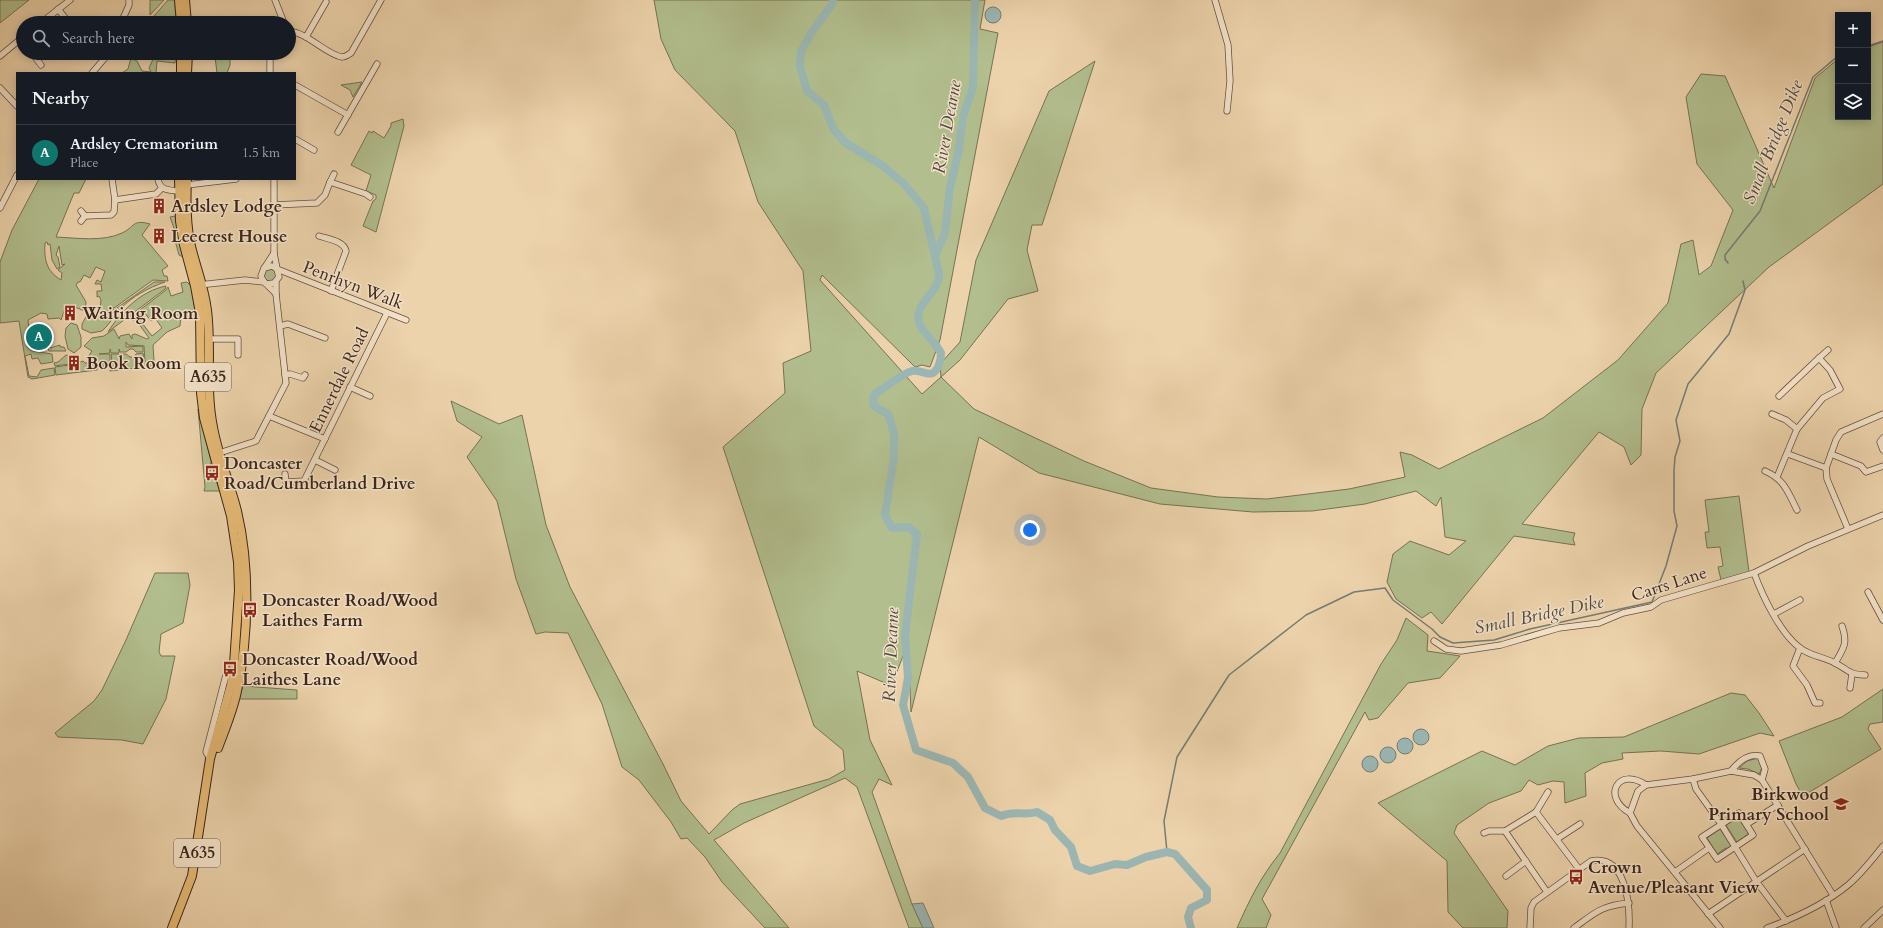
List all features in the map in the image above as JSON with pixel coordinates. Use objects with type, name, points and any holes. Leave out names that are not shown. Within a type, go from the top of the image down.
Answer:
[{"type":"highway","points":[[179,0],[180,16]]},
{"type":"highway","points":[[186,0],[187,16]]},
{"type":"highway","points":[[181,60],[181,72]]},
{"type":"highway","points":[[187,72],[188,60]]},
{"type":"highway","name":"A635","points":[[179,180],[180,220],[184,245],[207,310],[208,338],[204,359]]},
{"type":"highway","points":[[179,191],[187,182]]},
{"type":"highway","name":"A635","points":[[187,182],[188,229],[198,285],[204,359],[202,405],[216,449],[228,506],[238,534],[246,591],[243,656],[237,693],[230,718],[208,775]]},
{"type":"highway","name":"A635","points":[[172,928],[192,876],[210,759],[233,673],[241,561]]},
{"type":"highway","points":[[233,673],[239,670],[243,656]]},
{"type":"street","points":[[50,16],[70,0]]},
{"type":"street","points":[[124,16],[129,5],[129,0]]},
{"type":"street","points":[[275,0],[281,16]]},
{"type":"street","points":[[296,34],[338,56],[347,56],[353,49],[381,0]]},
{"type":"street","points":[[1215,0],[1228,45],[1230,81],[1227,111]]},
{"type":"street","points":[[306,38],[326,2]]},
{"type":"street","points":[[58,9],[64,16]]},
{"type":"street","points":[[0,56],[16,44]]},
{"type":"street","points":[[37,60],[41,65]]},
{"type":"street","points":[[93,72],[102,60]]},
{"type":"street","points":[[270,60],[270,72]]},
{"type":"street","points":[[338,132],[377,64]]},
{"type":"street","points":[[296,86],[348,115]]},
{"type":"street","points":[[0,88],[16,105]]},
{"type":"street","points":[[296,140],[314,150]]},
{"type":"street","points":[[274,205],[317,203],[325,195],[334,174]]},
{"type":"street","points":[[0,208],[2,200],[16,177]]},
{"type":"street","points":[[81,211],[83,219],[111,215],[114,212],[115,200],[112,180]]},
{"type":"street","points":[[158,180],[162,188]]},
{"type":"street","points":[[187,182],[220,180]]},
{"type":"street","points":[[216,449],[254,442],[286,383],[276,294],[279,275],[274,253],[274,180]]},
{"type":"street","points":[[330,182],[366,194],[370,197]]},
{"type":"street","points":[[115,200],[156,194],[162,188]]},
{"type":"street","points":[[162,188],[179,191]]},
{"type":"street","points":[[321,238],[332,238],[345,246],[346,250],[331,291]]},
{"type":"street","points":[[198,285],[248,280],[254,278],[264,268],[274,253]]},
{"type":"street","points":[[264,268],[272,266],[277,269]]},
{"type":"street","points":[[264,268],[261,276],[265,283],[276,294]]},
{"type":"street","name":"Penrhyn Walk","points":[[277,269],[406,320]]},
{"type":"street","name":"Penrhyn Walk","points":[[277,281],[290,275]]},
{"type":"street","points":[[248,280],[265,283],[277,281]]},
{"type":"street","name":"Ennerdale Road","points":[[285,474],[286,482],[304,482],[387,313]]},
{"type":"street","points":[[280,326],[288,324],[325,338]]},
{"type":"street","points":[[208,338],[238,336],[238,355]]},
{"type":"street","points":[[1779,396],[1828,350]]},
{"type":"street","points":[[1777,477],[1788,454],[1797,429],[1823,398],[1840,389],[1830,370],[1819,358]]},
{"type":"street","points":[[285,375],[290,374],[304,378],[305,375]]},
{"type":"street","points":[[350,388],[370,396]]},
{"type":"street","points":[[1772,414],[1786,420],[1797,429]]},
{"type":"street","points":[[1848,529],[1827,479],[1826,468],[1842,432],[1883,415]]},
{"type":"street","points":[[269,416],[325,439]]},
{"type":"street","points":[[1883,438],[1880,442],[1883,450]]},
{"type":"street","points":[[1788,454],[1826,468]]},
{"type":"street","points":[[1831,454],[1861,466],[1866,472],[1883,466]]},
{"type":"street","points":[[315,460],[335,470]]},
{"type":"street","points":[[1765,470],[1777,477],[1789,494],[1796,510]]},
{"type":"street","name":"Carrs Lane","points":[[1434,642],[1446,649],[1461,651],[1501,645],[1559,628],[1599,623],[1623,613],[1651,606],[1661,600],[1754,573],[1848,529],[1883,515]]},
{"type":"street","points":[[1754,573],[1760,589],[1791,640],[1800,648],[1835,663],[1852,674],[1865,674]]},
{"type":"street","points":[[1868,592],[1883,620]]},
{"type":"street","points":[[1774,614],[1800,600]]},
{"type":"street","points":[[1835,663],[1845,647],[1846,636],[1842,626]]},
{"type":"street","points":[[1800,648],[1791,666],[1806,685],[1815,703],[1820,703]]},
{"type":"street","points":[[1850,688],[1852,674]]},
{"type":"street","points":[[1731,771],[1741,760],[1751,755],[1760,756],[1765,769],[1762,780]]},
{"type":"street","points":[[1630,813],[1638,791],[1646,785],[1693,779],[1731,771],[1754,775],[1762,780],[1833,895]]},
{"type":"street","points":[[1646,785],[1633,779],[1620,781],[1616,784],[1614,791],[1615,797],[1619,805],[1630,813],[1637,826],[1720,928]]},
{"type":"street","points":[[1693,779],[1696,789],[1721,824],[1756,881],[1786,921]]},
{"type":"street","points":[[1484,833],[1489,831],[1505,831],[1536,812],[1548,792]]},
{"type":"street","points":[[1747,824],[1778,805]]},
{"type":"street","points":[[1536,812],[1579,869]]},
{"type":"street","points":[[1739,813],[1753,835],[1736,848],[1717,858],[1702,837],[1721,824],[1739,813]]},
{"type":"street","points":[[1557,839],[1580,824]]},
{"type":"street","points":[[1505,831],[1547,892]]},
{"type":"street","points":[[1767,928],[1786,921],[1826,900],[1847,885],[1883,846]]},
{"type":"street","points":[[1675,872],[1709,848]]},
{"type":"street","points":[[1708,914],[1805,849]]},
{"type":"street","points":[[1530,928],[1531,908],[1534,902],[1579,869],[1592,861],[1599,860],[1612,864],[1618,871],[1625,887],[1629,903],[1629,928]]},
{"type":"street","points":[[1506,876],[1526,861]]},
{"type":"street","points":[[1826,900],[1836,928]]},
{"type":"street","points":[[1574,928],[1601,908],[1610,905],[1629,903]]},
{"type":"street","points":[[1864,928],[1883,910]]},
{"type":"green space","points":[[0,0],[29,0],[0,23]]},
{"type":"green space","points":[[150,0],[164,0],[150,15]]},
{"type":"green space","points":[[168,0],[175,0],[176,16],[154,16]]},
{"type":"green space","points":[[654,0],[985,0],[980,29],[998,33],[940,340],[930,367],[922,365],[915,367],[822,275],[820,280],[922,394],[941,377],[974,409],[1084,461],[1151,488],[1218,497],[1267,499],[1349,489],[1405,477],[1400,452],[1412,455],[1439,469],[1543,418],[1618,360],[1668,303],[1681,244],[1693,240],[1699,275],[1711,266],[1733,210],[1697,164],[1686,97],[1701,74],[1725,76],[1774,188],[1815,78],[1835,61],[1835,120],[1871,120],[1871,46],[1883,42],[1883,184],[1769,267],[1656,373],[1642,409],[1641,455],[1631,465],[1624,447],[1599,432],[1522,524],[1575,533],[1573,539],[1575,545],[1514,536],[1442,624],[1431,612],[1422,618],[1396,599],[1387,582],[1393,554],[1410,541],[1449,555],[1466,541],[1445,537],[1441,497],[1436,506],[1416,491],[1365,504],[1312,511],[1253,512],[1160,504],[1039,473],[979,437],[911,712],[908,643],[890,685],[857,671],[870,740],[892,785],[879,779],[872,792],[912,904],[923,928],[909,928],[857,787],[845,778],[744,823],[714,840],[789,928],[765,928],[722,882],[705,857],[687,838],[681,839],[671,822],[639,780],[622,767],[602,704],[568,633],[545,632],[536,634],[516,579],[497,501],[467,457],[482,437],[457,421],[451,401],[499,424],[522,415],[546,525],[570,587],[681,801],[709,834],[732,810],[740,804],[829,779],[845,770],[843,750],[814,726],[723,447],[785,393],[783,363],[811,351],[803,271],[758,202],[735,131],[675,70],[661,39]]},
{"type":"green space","points":[[130,60],[137,61],[142,71],[151,72],[124,72],[128,69]]},
{"type":"green space","points":[[153,60],[175,60],[175,63],[157,61],[156,72],[151,72],[149,68]]},
{"type":"green space","points":[[215,60],[230,60],[227,72],[217,72]]},
{"type":"green space","points":[[1095,61],[1042,225],[1032,225],[1027,250],[1038,291],[1008,299],[960,360],[941,377],[940,364],[960,342],[976,260],[1049,91]]},
{"type":"green space","points":[[362,82],[353,97],[350,90],[341,85]]},
{"type":"green space","points":[[403,119],[404,126],[376,232],[363,226],[373,201],[376,199],[376,195],[366,191],[371,175],[351,165],[369,131],[372,133],[373,131],[384,138],[391,126],[391,123]]},
{"type":"green space","points":[[38,180],[86,180],[79,193],[74,193],[56,237],[90,239],[107,238],[122,233],[134,224],[140,222],[150,224],[142,235],[168,266],[162,270],[164,276],[167,276],[168,281],[153,280],[114,308],[112,307],[114,310],[154,282],[165,282],[135,296],[120,309],[102,331],[91,333],[82,329],[82,324],[87,315],[94,315],[100,310],[101,300],[99,296],[97,297],[97,291],[102,291],[101,284],[95,284],[97,280],[101,282],[105,271],[96,267],[90,278],[84,275],[80,282],[76,285],[86,302],[85,311],[72,306],[70,309],[64,311],[61,320],[59,318],[48,319],[47,314],[41,313],[28,320],[30,337],[26,338],[28,348],[32,351],[52,354],[53,362],[41,364],[38,358],[32,359],[31,354],[25,356],[29,376],[37,377],[41,370],[54,368],[55,375],[32,379],[28,377],[19,321],[0,323],[0,262],[12,230]],"holes":[[[47,242],[48,245],[50,244],[52,260],[57,269],[60,267],[58,257],[56,255],[59,246],[62,265],[65,264],[58,270],[62,273],[61,280],[52,273],[47,264],[45,243]]]},
{"type":"green space","points":[[175,216],[183,257],[179,255],[173,233],[175,231],[170,217]]},
{"type":"green space","points":[[268,269],[272,269],[276,275],[272,281],[268,281],[264,277],[264,273]]},
{"type":"green space","points":[[187,282],[191,286],[196,316],[181,316],[180,326],[167,332],[153,345],[154,361],[152,366],[110,371],[112,365],[98,367],[97,370],[56,375],[55,367],[70,365],[71,367],[78,365],[78,363],[83,361],[85,363],[89,363],[88,357],[92,351],[84,346],[92,338],[104,336],[114,329],[119,339],[120,336],[129,334],[132,339],[132,335],[135,334],[147,339],[149,338],[136,320],[132,320],[130,317],[135,314],[152,336],[162,328],[155,318],[151,321],[144,312],[138,316],[136,313],[168,287],[171,296],[183,292],[181,283]],"holes":[[[126,342],[128,345],[144,346],[145,362],[143,353],[136,354],[134,357],[130,357],[126,354],[120,354],[119,358],[119,354],[111,354],[112,362],[114,363],[99,364],[110,362],[110,354],[99,354],[110,353],[110,349],[111,353],[119,353],[119,349],[120,352],[126,352],[130,349],[133,349],[136,352],[143,352],[143,346],[126,347]]]},
{"type":"green space","points":[[166,286],[165,289],[108,332],[113,324],[132,303],[148,292]]},
{"type":"green space","points":[[71,323],[77,325],[81,337],[81,347],[74,353],[68,349],[65,336],[66,328]]},
{"type":"green space","points":[[38,340],[47,340],[50,348],[60,345],[60,347],[64,347],[66,351],[49,351],[48,348],[38,346],[37,349]]},
{"type":"green space","points":[[66,355],[75,356],[75,359],[69,360],[69,364],[55,366],[54,363],[58,362]]},
{"type":"green space","points":[[198,409],[211,461],[210,472],[220,491],[204,491],[205,487]]},
{"type":"green space","points":[[1739,496],[1749,572],[1721,580],[1718,567],[1723,566],[1720,547],[1707,548],[1705,532],[1709,532],[1705,500]]},
{"type":"green space","points":[[155,573],[188,573],[190,585],[183,623],[161,634],[159,652],[161,656],[175,656],[166,699],[143,744],[122,740],[58,737],[55,733],[94,701],[102,690],[126,640]]},
{"type":"green space","points":[[1406,618],[1428,635],[1427,651],[1460,656],[1440,678],[1408,683],[1378,718],[1369,720],[1365,712],[1262,899],[1271,915],[1266,928],[1237,928],[1256,889],[1280,853],[1381,664],[1397,640]]},
{"type":"green space","points":[[243,686],[297,690],[297,699],[239,699]]},
{"type":"green space","points":[[1883,689],[1883,722],[1870,724],[1868,729],[1881,749],[1803,796],[1796,784],[1779,741],[1842,717]]},
{"type":"green space","points":[[1731,693],[1745,695],[1774,736],[1760,733],[1699,754],[1661,751],[1622,753],[1623,759],[1602,763],[1585,773],[1586,796],[1565,803],[1564,782],[1553,781],[1538,785],[1529,780],[1521,791],[1489,803],[1457,825],[1454,833],[1508,911],[1507,928],[1463,928],[1448,912],[1447,861],[1378,803],[1482,751],[1515,765],[1548,746],[1579,738],[1624,737]]},
{"type":"green space","points":[[1758,758],[1762,768],[1759,774],[1748,769],[1739,768],[1747,761]]},
{"type":"green space","points":[[1738,817],[1749,834],[1738,841],[1738,844],[1726,825]]},
{"type":"green space","points":[[1720,829],[1731,846],[1730,849],[1726,848],[1717,854],[1707,838]]},
{"type":"water","points":[[990,7],[996,7],[1001,12],[999,21],[996,23],[990,23],[985,18],[985,12]]},
{"type":"water","points":[[1418,729],[1424,729],[1429,734],[1427,743],[1424,745],[1418,745],[1413,740],[1413,734]]},
{"type":"water","points":[[1402,738],[1408,738],[1413,743],[1411,752],[1408,754],[1402,754],[1397,749],[1397,743]]},
{"type":"water","points":[[1385,747],[1391,747],[1396,752],[1394,761],[1391,763],[1385,763],[1380,758],[1380,752]]},
{"type":"water","points":[[1367,756],[1373,756],[1378,761],[1376,770],[1373,772],[1367,772],[1362,767],[1362,761]]},
{"type":"water","points":[[923,903],[934,928],[923,928],[912,904]]},
{"type":"waterway","name":"River Dearne","points":[[833,0],[832,4],[812,32],[801,51],[800,66],[807,91],[824,105],[834,130],[846,143],[883,166],[904,184],[924,208],[939,274],[938,281],[922,305],[918,318],[922,329],[941,353],[938,366],[931,374],[912,371],[898,378],[873,397],[874,406],[888,414],[894,433],[894,457],[885,515],[892,528],[908,527],[917,534],[905,636],[908,678],[903,705],[916,750],[953,763],[968,777],[985,808],[1001,816],[1011,813],[1037,812],[1050,820],[1055,830],[1071,847],[1077,866],[1090,871],[1115,864],[1127,865],[1146,857],[1167,852],[1175,854],[1207,890],[1207,900],[1191,908],[1188,917],[1191,928]]},
{"type":"waterway","name":"River Dearne","points":[[935,256],[945,233],[950,188],[959,149],[963,117],[973,87],[975,0]]},
{"type":"waterway","name":"Small Bridge Dike","points":[[1871,45],[1883,41]]},
{"type":"waterway","name":"Small Bridge Dike","points":[[1728,263],[1725,259],[1725,255],[1760,211],[1813,77],[1835,59]]},
{"type":"waterway","name":"Small Bridge Dike","points":[[1167,852],[1164,821],[1177,757],[1229,675],[1306,615],[1354,592],[1385,588],[1393,600],[1432,629],[1440,637],[1453,643],[1494,640],[1530,629],[1652,602],[1666,566],[1677,526],[1674,511],[1674,470],[1675,457],[1680,441],[1676,420],[1688,384],[1729,334],[1745,290],[1743,281]]},
{"type":"place","name":"Ardsley Lodge","points":[[159,206]]},
{"type":"place","name":"Leecrest House","points":[[159,236]]},
{"type":"place","name":"Waiting Room","points":[[70,313]]},
{"type":"place","name":"Ardsley Crematorium","points":[[39,337]]},
{"type":"place","name":"Book Room","points":[[74,363]]},
{"type":"place","name":"Doncaster Road/Cumberland Drive","points":[[212,473]]},
{"type":"place","name":"Doncaster Road/Wood Laithes Farm","points":[[250,610]]},
{"type":"place","name":"Doncaster Road/Wood Laithes Lane","points":[[230,669]]},
{"type":"place","name":"Birkwood Primary School","points":[[1841,804]]},
{"type":"place","name":"Crown Avenue/Pleasant View","points":[[1576,877]]}]
